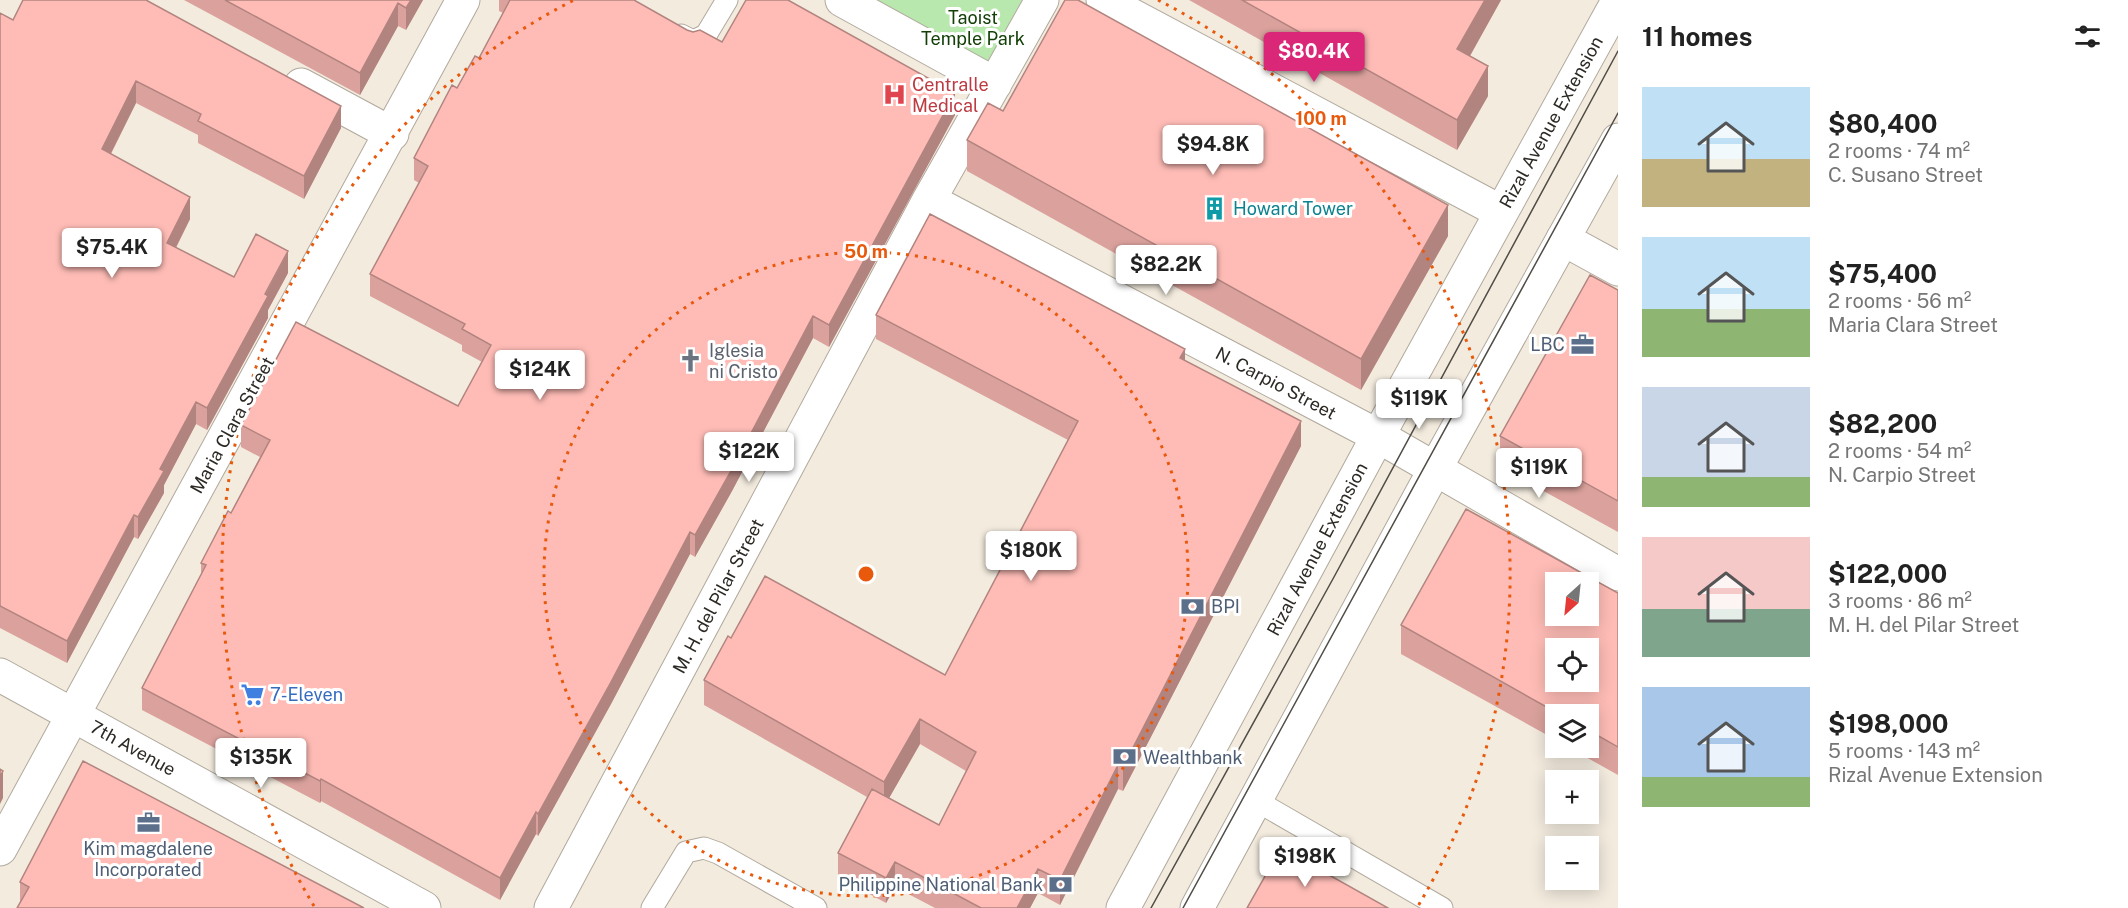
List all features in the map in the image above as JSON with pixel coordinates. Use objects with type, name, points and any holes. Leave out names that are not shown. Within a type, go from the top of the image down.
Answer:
[{"type":"street","name":"Maria Clara Street","points":[[0,849],[392,134],[463,0]]},
{"type":"street","points":[[842,0],[994,84]]},
{"type":"street","name":"M. H. del Pilar Street","points":[[551,908],[929,200],[1042,0]]},
{"type":"street","points":[[1103,0],[1501,212]]},
{"type":"street","name":"Rizal Avenue Extension","points":[[1123,908],[1378,436],[1618,1]]},
{"type":"street","points":[[279,72],[392,134]]},
{"type":"street","points":[[1197,908],[1618,140]]},
{"type":"street","name":"N. Carpio Street","points":[[929,200],[1378,436],[1618,574]]},
{"type":"street","points":[[1563,239],[1618,269]]},
{"type":"street","name":"7th Avenue","points":[[0,675],[424,908]]},
{"type":"lane","points":[[662,23],[693,41],[706,35],[727,0]]},
{"type":"lane","points":[[1255,800],[1442,908]]},
{"type":"lane","points":[[652,908],[686,852],[704,848],[718,853],[816,908]]},
{"type":"green space","name":"Taoist Temple Park","points":[[867,0],[1022,0],[986,66]]},
{"type":"building","points":[[23,0],[146,0],[341,106],[304,176],[198,121],[201,114],[136,81],[102,149],[190,197],[167,243],[234,277],[256,234],[288,251],[265,294],[268,296],[207,408],[196,402],[160,469],[164,471],[138,517],[134,515],[67,641],[0,606],[0,13],[13,20]]},
{"type":"building","points":[[225,0],[411,0],[406,8],[398,3],[360,73]]},
{"type":"building","points":[[510,0],[634,0],[687,30],[693,32],[700,30],[722,42],[746,0],[788,0],[955,93],[829,325],[813,316],[732,469],[695,535],[690,532],[611,682],[500,878],[321,779],[320,781],[142,688],[206,565],[201,563],[228,511],[231,513],[270,440],[241,425],[296,322],[458,406],[491,345],[462,329],[465,324],[370,274],[428,166],[414,158],[452,85],[457,88],[475,56],[479,58]]},
{"type":"building","name":"Howard Tower","points":[[1065,0],[1078,0],[1448,205],[1361,359],[967,140],[988,103],[1003,111]]},
{"type":"building","points":[[1242,0],[1485,0],[1457,49],[1488,66],[1457,120]]},
{"type":"building","points":[[930,214],[1185,349],[1180,358],[1301,421],[1123,767],[1118,765],[1060,880],[1038,869],[1017,908],[981,908],[895,862],[886,878],[838,853],[872,789],[939,825],[976,752],[920,719],[884,782],[704,680],[728,636],[731,638],[765,576],[945,675],[1078,421],[876,315]]},
{"type":"building","points":[[1590,275],[1618,290],[1618,501],[1500,436]]},
{"type":"building","points":[[1466,509],[1580,572],[1545,572],[1545,626],[1599,626],[1599,582],[1618,593],[1618,747],[1599,736],[1599,704],[1545,704],[1545,706],[1401,625]]},
{"type":"building","points":[[83,761],[364,908],[17,908],[29,887],[20,882]]},
{"type":"building","points":[[1281,848],[1388,908],[1247,908]]},
{"type":"tram line","points":[[1151,908],[1334,577],[1618,51]]},
{"type":"tram line","points":[[1183,908],[1618,113]]},
{"type":"place","name":"Centralle Medical","points":[[894,94]]},
{"type":"place","name":"Howard Tower","points":[[1215,208]]},
{"type":"place","name":"LBC","points":[[1583,344]]},
{"type":"place","name":"Iglesia ni Cristo","points":[[691,360]]},
{"type":"place","name":"BPI","points":[[1193,606]]},
{"type":"place","name":"7-Eleven","points":[[252,694]]},
{"type":"place","name":"Wealthbank","points":[[1125,757]]},
{"type":"place","name":"Kim magdalene Incorporated","points":[[148,822]]},
{"type":"place","name":"Philippine National Bank","points":[[1061,884]]}]
